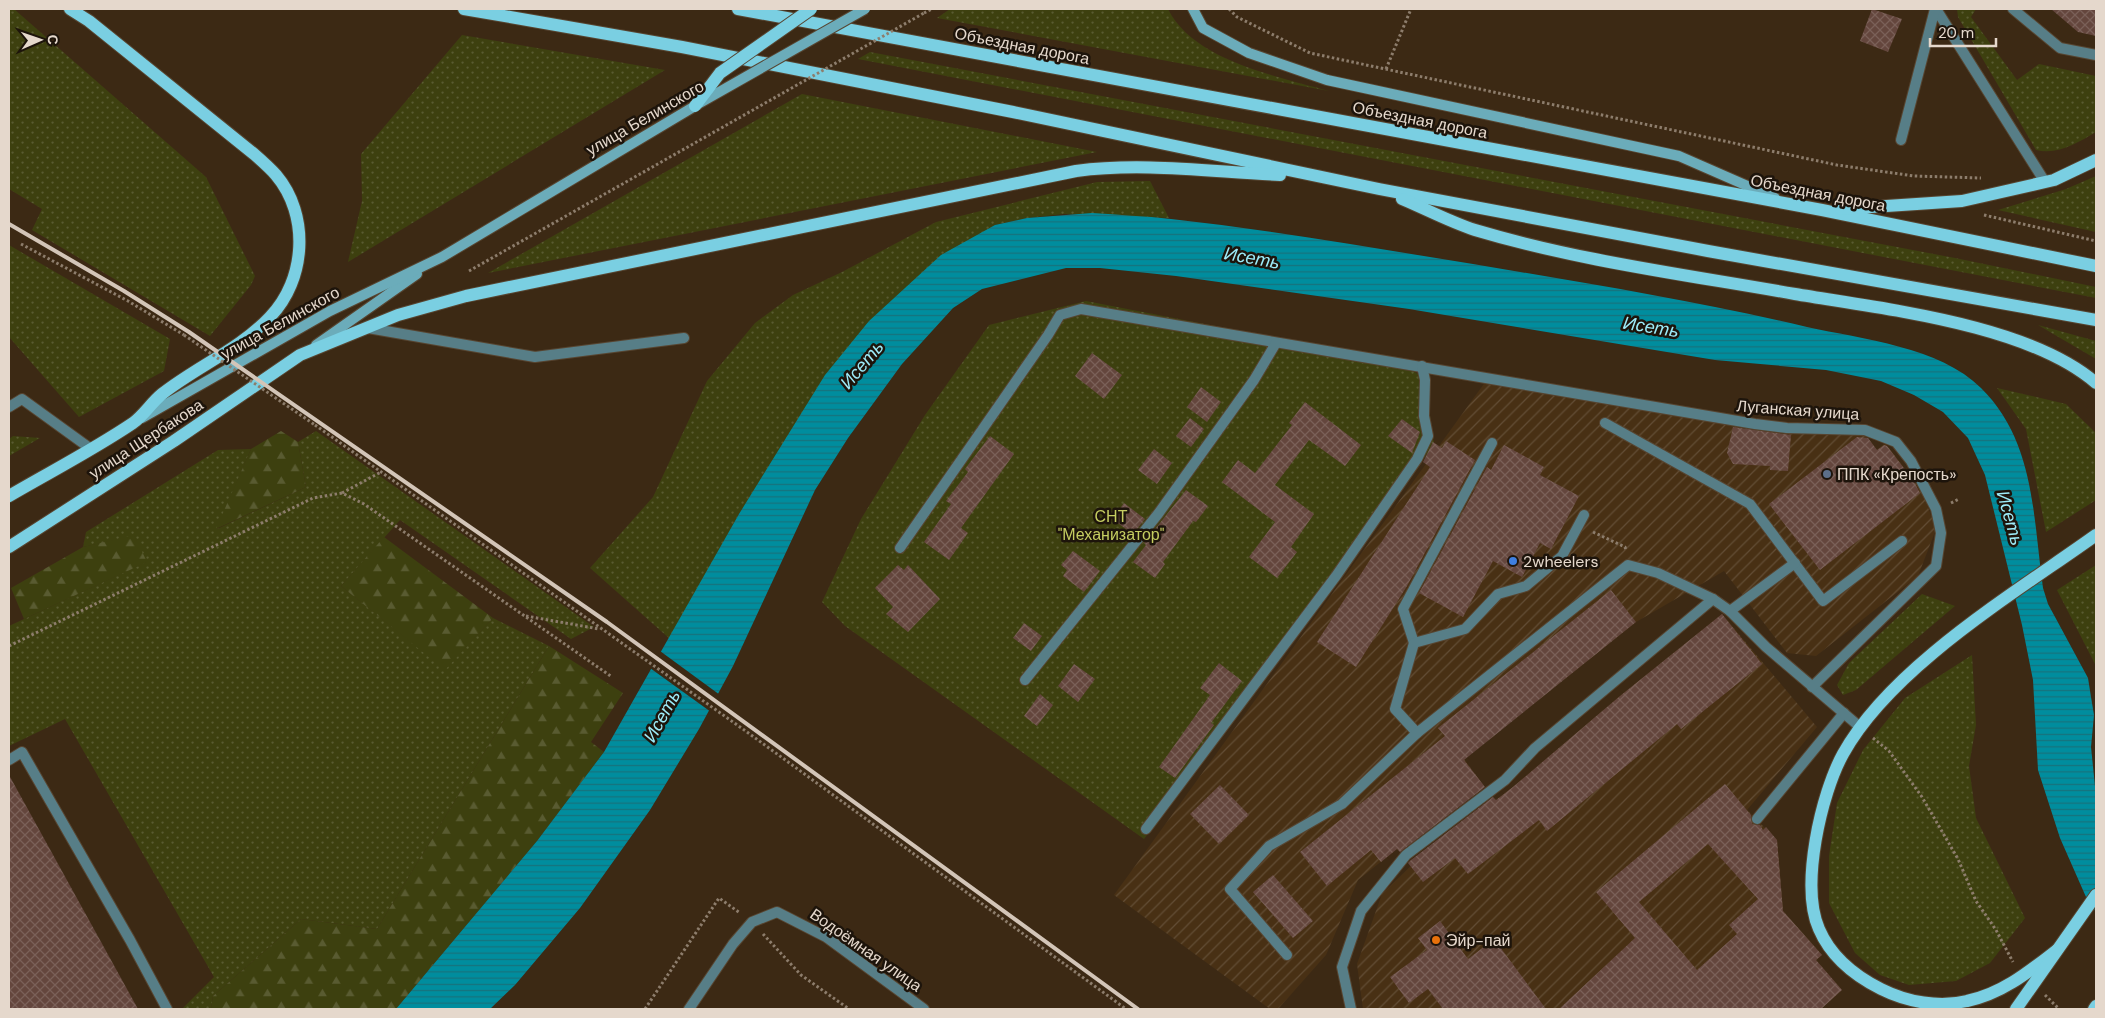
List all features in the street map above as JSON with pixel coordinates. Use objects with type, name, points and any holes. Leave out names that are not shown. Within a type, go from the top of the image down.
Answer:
[{"type":"main road","name":"улица Щербакова","points":[[9,496],[135,422],[161,395],[254,331],[270,317],[291,285],[299,259],[300,237],[296,216],[277,176],[254,154],[89,21],[70,9]]},
{"type":"main road","points":[[464,9],[682,47],[1013,112],[1315,177],[1708,251],[2096,320]]},
{"type":"main road","name":"Объездная дорога","points":[[738,9],[1822,210],[2096,266]]},
{"type":"main road","points":[[695,106],[720,73],[811,9]]},
{"type":"main road","name":"улица Белинского","points":[[300,355],[446,254],[695,106],[865,9]]},
{"type":"main road","points":[[1193,9],[1203,28],[1249,53],[1327,80],[1679,156],[1790,204]]},
{"type":"main road","points":[[1822,210],[1962,201],[2046,182],[2096,160]]},
{"type":"main road","name":"улица Щербакова","points":[[9,547],[174,441],[300,355],[398,315],[466,296],[1076,172],[1104,168],[1138,167],[1315,177]]},
{"type":"main road","points":[[1379,189],[1474,230],[1598,259],[1933,318],[1990,332],[2036,348],[2080,370],[2096,383]]},
{"type":"main road","name":"улица Белинского","points":[[135,422],[330,311],[446,254]]},
{"type":"main road","points":[[2057,950],[2025,974],[1999,989],[1967,1002],[1917,1006],[1867,982],[1844,964],[1819,929],[1813,909],[1811,884],[1816,838],[1828,784],[1860,727],[1904,680],[1965,630],[2096,535]]},
{"type":"main road","points":[[2016,1009],[2096,895]]},
{"type":"street","points":[[1901,140],[1936,9]]},
{"type":"street","points":[[1936,9],[2046,182]]},
{"type":"street","points":[[2013,9],[2060,48],[2096,55]]},
{"type":"street","name":"Луганская улица","points":[[900,548],[1060,315],[1081,309],[1755,424],[1865,430],[1896,442],[1912,461],[1936,509],[1941,533],[1936,566],[1812,687]]},
{"type":"street","points":[[368,328],[535,357],[684,338]]},
{"type":"street","points":[[1025,680],[1158,514],[1254,380],[1276,343]]},
{"type":"street","points":[[1146,829],[1336,576],[1417,459],[1428,436],[1424,416],[1425,380],[1422,366]]},
{"type":"street","points":[[9,407],[22,399],[90,450]]},
{"type":"street","points":[[1605,423],[1750,504],[1823,601],[1902,541]]},
{"type":"street","points":[[1417,733],[1395,709],[1414,643],[1403,609],[1492,443]]},
{"type":"street","points":[[1414,643],[1465,629],[1498,594],[1526,586],[1562,556],[1584,515]]},
{"type":"street","points":[[1730,611],[1795,563]]},
{"type":"street","points":[[1286,955],[1230,889],[1269,846],[1342,804],[1417,733],[1628,565],[1658,573],[1713,599],[1730,611],[1812,687],[1860,727]]},
{"type":"street","points":[[1351,1009],[1342,967],[1361,911],[1406,855],[1505,780],[1535,748],[1713,599]]},
{"type":"street","points":[[1757,819],[1844,713]]},
{"type":"street","points":[[9,760],[22,752],[130,940],[167,1009]]},
{"type":"street","name":"Водоёмная улица","points":[[689,1009],[733,944],[752,922],[777,912],[826,937],[924,1009]]},
{"type":"path","points":[[469,270],[932,9]]},
{"type":"path","points":[[1229,9],[1237,17],[1310,53],[1837,165],[1914,176],[1983,178]]},
{"type":"path","points":[[1386,69],[1411,9]]},
{"type":"path","points":[[1949,177],[1968,211],[2096,241]]},
{"type":"path","points":[[22,244],[128,301],[184,335],[315,425],[747,732],[1126,1009]]},
{"type":"path","points":[[9,646],[313,498],[342,493],[381,472]]},
{"type":"path","points":[[342,493],[364,504],[612,677]]},
{"type":"path","points":[[1596,534],[1625,547],[1628,565]]},
{"type":"path","points":[[524,616],[602,630]]},
{"type":"path","points":[[1860,727],[1889,751],[1922,798],[1958,859],[1976,901],[1996,930],[2011,960],[2059,1009]]},
{"type":"shaded area","points":[[1486,381],[1734,424],[1863,432],[1877,450],[1885,443],[1922,491],[1936,529],[1918,576],[1816,656],[1787,653],[1724,571],[1636,622],[1464,759],[1481,782],[1358,880],[1326,955],[1278,1009],[1270,1009],[1114,895]]},
{"type":"shaded area","points":[[1722,614],[1817,727],[1747,810],[1777,840],[1783,911],[1822,955],[1816,960],[1842,990],[1821,1009],[1363,1009],[1357,964],[1382,894],[1411,866],[1513,787],[1620,696]]},
{"type":"green space","points":[[9,9],[14,9],[206,177],[255,276],[251,285],[210,336],[32,230],[42,209],[9,189]]},
{"type":"green space","points":[[950,9],[1168,9],[1180,27],[1197,42],[1217,54],[1262,72],[1329,91],[937,18]]},
{"type":"green space","points":[[1957,9],[1976,9],[1971,17],[2017,80],[2039,64],[2096,76],[2096,132],[2068,147],[2052,151],[2036,150],[1958,17]]},
{"type":"green space","points":[[462,35],[665,70],[348,262],[362,201],[361,154]]},
{"type":"green space","points":[[870,52],[1955,258],[2096,287],[2096,298],[858,59]]},
{"type":"green space","points":[[802,94],[1097,152],[488,273]]},
{"type":"green space","points":[[2096,176],[2096,232],[1998,210],[2066,189]]},
{"type":"green space","points":[[1150,181],[1169,218],[1064,214],[1027,218],[995,225],[774,459],[739,514],[670,639],[590,568],[653,497],[707,381],[755,323],[793,295],[842,272],[936,222],[1097,182]]},
{"type":"green space","points":[[9,245],[170,339],[164,371],[79,417],[9,337]]},
{"type":"green space","name":"СНТ \"Механизатор\"","points":[[1086,301],[1308,344],[1396,357],[1425,380],[1434,444],[1328,595],[1144,839],[845,626],[822,602],[861,519],[925,415],[989,325]]},
{"type":"green space","points":[[2038,325],[2096,341],[2096,359]]},
{"type":"green space","points":[[1997,388],[2066,404],[2096,433],[2096,500],[2046,532],[2026,429]]},
{"type":"green space","points":[[281,431],[298,442],[306,487],[216,529],[251,449]]},
{"type":"green space","points":[[316,431],[594,627],[571,639],[400,520],[341,586],[445,669],[493,618],[549,646],[377,929],[301,919],[213,996],[211,1009],[182,1009],[214,977],[65,719],[9,746],[9,626],[146,562],[134,536],[83,547],[86,532],[218,450],[251,449],[217,529],[306,487],[298,442]]},
{"type":"green space","points":[[13,436],[40,438],[9,456],[9,439]]},
{"type":"green space","points":[[134,535],[147,562],[24,619],[11,588],[83,547]]},
{"type":"green space","points":[[384,537],[493,618],[445,670],[341,586]]},
{"type":"green space","points":[[2096,565],[2096,666],[2057,590]]},
{"type":"green space","points":[[1922,594],[1955,606],[1856,690],[1843,695],[1837,685],[1849,663]]},
{"type":"green space","points":[[549,646],[623,693],[591,742],[604,752],[537,841],[396,1009],[211,1009],[213,996],[301,919],[377,929]]},
{"type":"green space","points":[[1972,655],[1976,725],[1969,766],[1976,818],[2025,918],[1990,963],[1956,981],[1909,985],[1880,975],[1855,953],[1829,903],[1829,856],[1837,803],[1863,750],[1905,698]]},
{"type":"water","name":"Исеть","points":[[1092,213],[1209,223],[1285,234],[1641,293],[1899,347],[1944,363],[1964,374],[1981,388],[1999,409],[2012,432],[2022,456],[2033,507],[2043,588],[2048,604],[2088,678],[2094,715],[2091,747],[2096,796],[2096,912],[2086,897],[2060,838],[2038,770],[2033,680],[2022,625],[1985,475],[1968,438],[1943,412],[1914,395],[1881,381],[1826,370],[1715,360],[1409,309],[1176,276],[1100,268],[1066,268],[982,289],[953,308],[902,364],[848,438],[815,490],[733,666],[699,729],[650,810],[580,908],[515,985],[490,1009],[396,1009],[537,841],[604,752],[739,514],[825,375],[869,321],[941,255],[995,225],[1027,218]]},
{"type":"pier","points":[[660,651],[720,695],[711,712],[650,668]]},
{"type":"building","points":[[1872,9],[1902,19],[1888,52],[1860,41]]},
{"type":"building","points":[[2051,9],[2096,9],[2096,36],[2078,32]]},
{"type":"building","points":[[1092,353],[1122,375],[1104,399],[1075,376]]},
{"type":"building","points":[[1201,387],[1221,402],[1207,422],[1187,407]]},
{"type":"building","points":[[1305,402],[1361,445],[1345,466],[1309,440],[1275,485],[1314,514],[1291,547],[1297,552],[1277,578],[1249,557],[1275,522],[1222,482],[1238,460],[1255,473],[1292,425],[1289,423]]},
{"type":"building","points":[[1190,418],[1204,429],[1191,447],[1176,436]]},
{"type":"building","points":[[1402,419],[1420,432],[1412,453],[1388,436]]},
{"type":"building","points":[[1733,427],[1791,435],[1788,471],[1770,470],[1770,466],[1733,464],[1727,453]]},
{"type":"building","points":[[990,436],[1014,454],[961,528],[968,533],[949,560],[924,542],[951,504],[946,501],[968,472],[965,469]]},
{"type":"building","points":[[1857,437],[1868,438],[1877,450],[1884,445],[1887,446],[1913,480],[1920,493],[1820,570],[1769,504]]},
{"type":"building","points":[[1446,441],[1475,460],[1407,586],[1356,667],[1317,642],[1430,467],[1423,462],[1433,442],[1442,448]]},
{"type":"building","points":[[1504,445],[1544,467],[1540,475],[1579,496],[1551,549],[1540,543],[1522,577],[1493,561],[1463,617],[1419,593],[1487,467],[1491,470]]},
{"type":"building","points":[[1154,449],[1172,463],[1157,484],[1138,470]]},
{"type":"building","points":[[1186,490],[1208,506],[1196,522],[1193,521],[1163,562],[1165,564],[1155,578],[1133,562],[1146,545],[1144,543]]},
{"type":"building","points":[[1124,503],[1145,519],[1133,534],[1112,519]]},
{"type":"building","points":[[1073,551],[1100,571],[1084,592],[1063,576],[1067,570],[1061,565]]},
{"type":"building","points":[[898,565],[904,570],[908,565],[940,599],[908,632],[886,614],[893,607],[875,588]]},
{"type":"building","points":[[1611,590],[1636,622],[1464,760],[1485,787],[1400,852],[1397,849],[1381,862],[1371,850],[1327,886],[1300,852],[1445,736],[1438,728]]},
{"type":"building","points":[[1722,614],[1762,664],[1681,729],[1677,724],[1547,831],[1539,820],[1468,874],[1455,858],[1423,882],[1408,863],[1411,860],[1493,797],[1496,800],[1513,787],[1620,696]]},
{"type":"building","points":[[1024,623],[1042,636],[1031,651],[1013,638]]},
{"type":"building","points":[[1219,663],[1242,681],[1211,723],[1214,725],[1175,778],[1159,767],[1210,695],[1200,688]]},
{"type":"building","points":[[1074,664],[1095,679],[1078,702],[1058,686]]},
{"type":"building","points":[[1040,694],[1053,705],[1037,726],[1024,716]]},
{"type":"building","points":[[9,775],[138,1009],[9,1009]]},
{"type":"building","points":[[1725,784],[1751,815],[1752,824],[1760,825],[1763,830],[1766,827],[1777,840],[1783,911],[1822,955],[1816,960],[1842,990],[1821,1009],[1559,1009],[1635,938],[1596,892]],"holes":[[[1708,844],[1758,899],[1729,925],[1737,934],[1697,970],[1639,902]]]},
{"type":"building","points":[[1220,785],[1249,815],[1219,844],[1190,814]]},
{"type":"building","points":[[1273,875],[1313,921],[1293,938],[1253,892]]},
{"type":"building","points":[[1440,921],[1468,959],[1494,939],[1546,1009],[1443,1009],[1428,989],[1409,1003],[1390,977],[1427,950],[1418,938]]},
{"type":"railway","points":[[9,224],[124,291],[189,332],[607,622],[1138,1009]]},
{"type":"place","name":"ППК «Крепость»","points":[[1827,474]]},
{"type":"place","name":"2wheelers","points":[[1513,561]]},
{"type":"place","name":"Эйр-пай","points":[[1436,940]]}]
